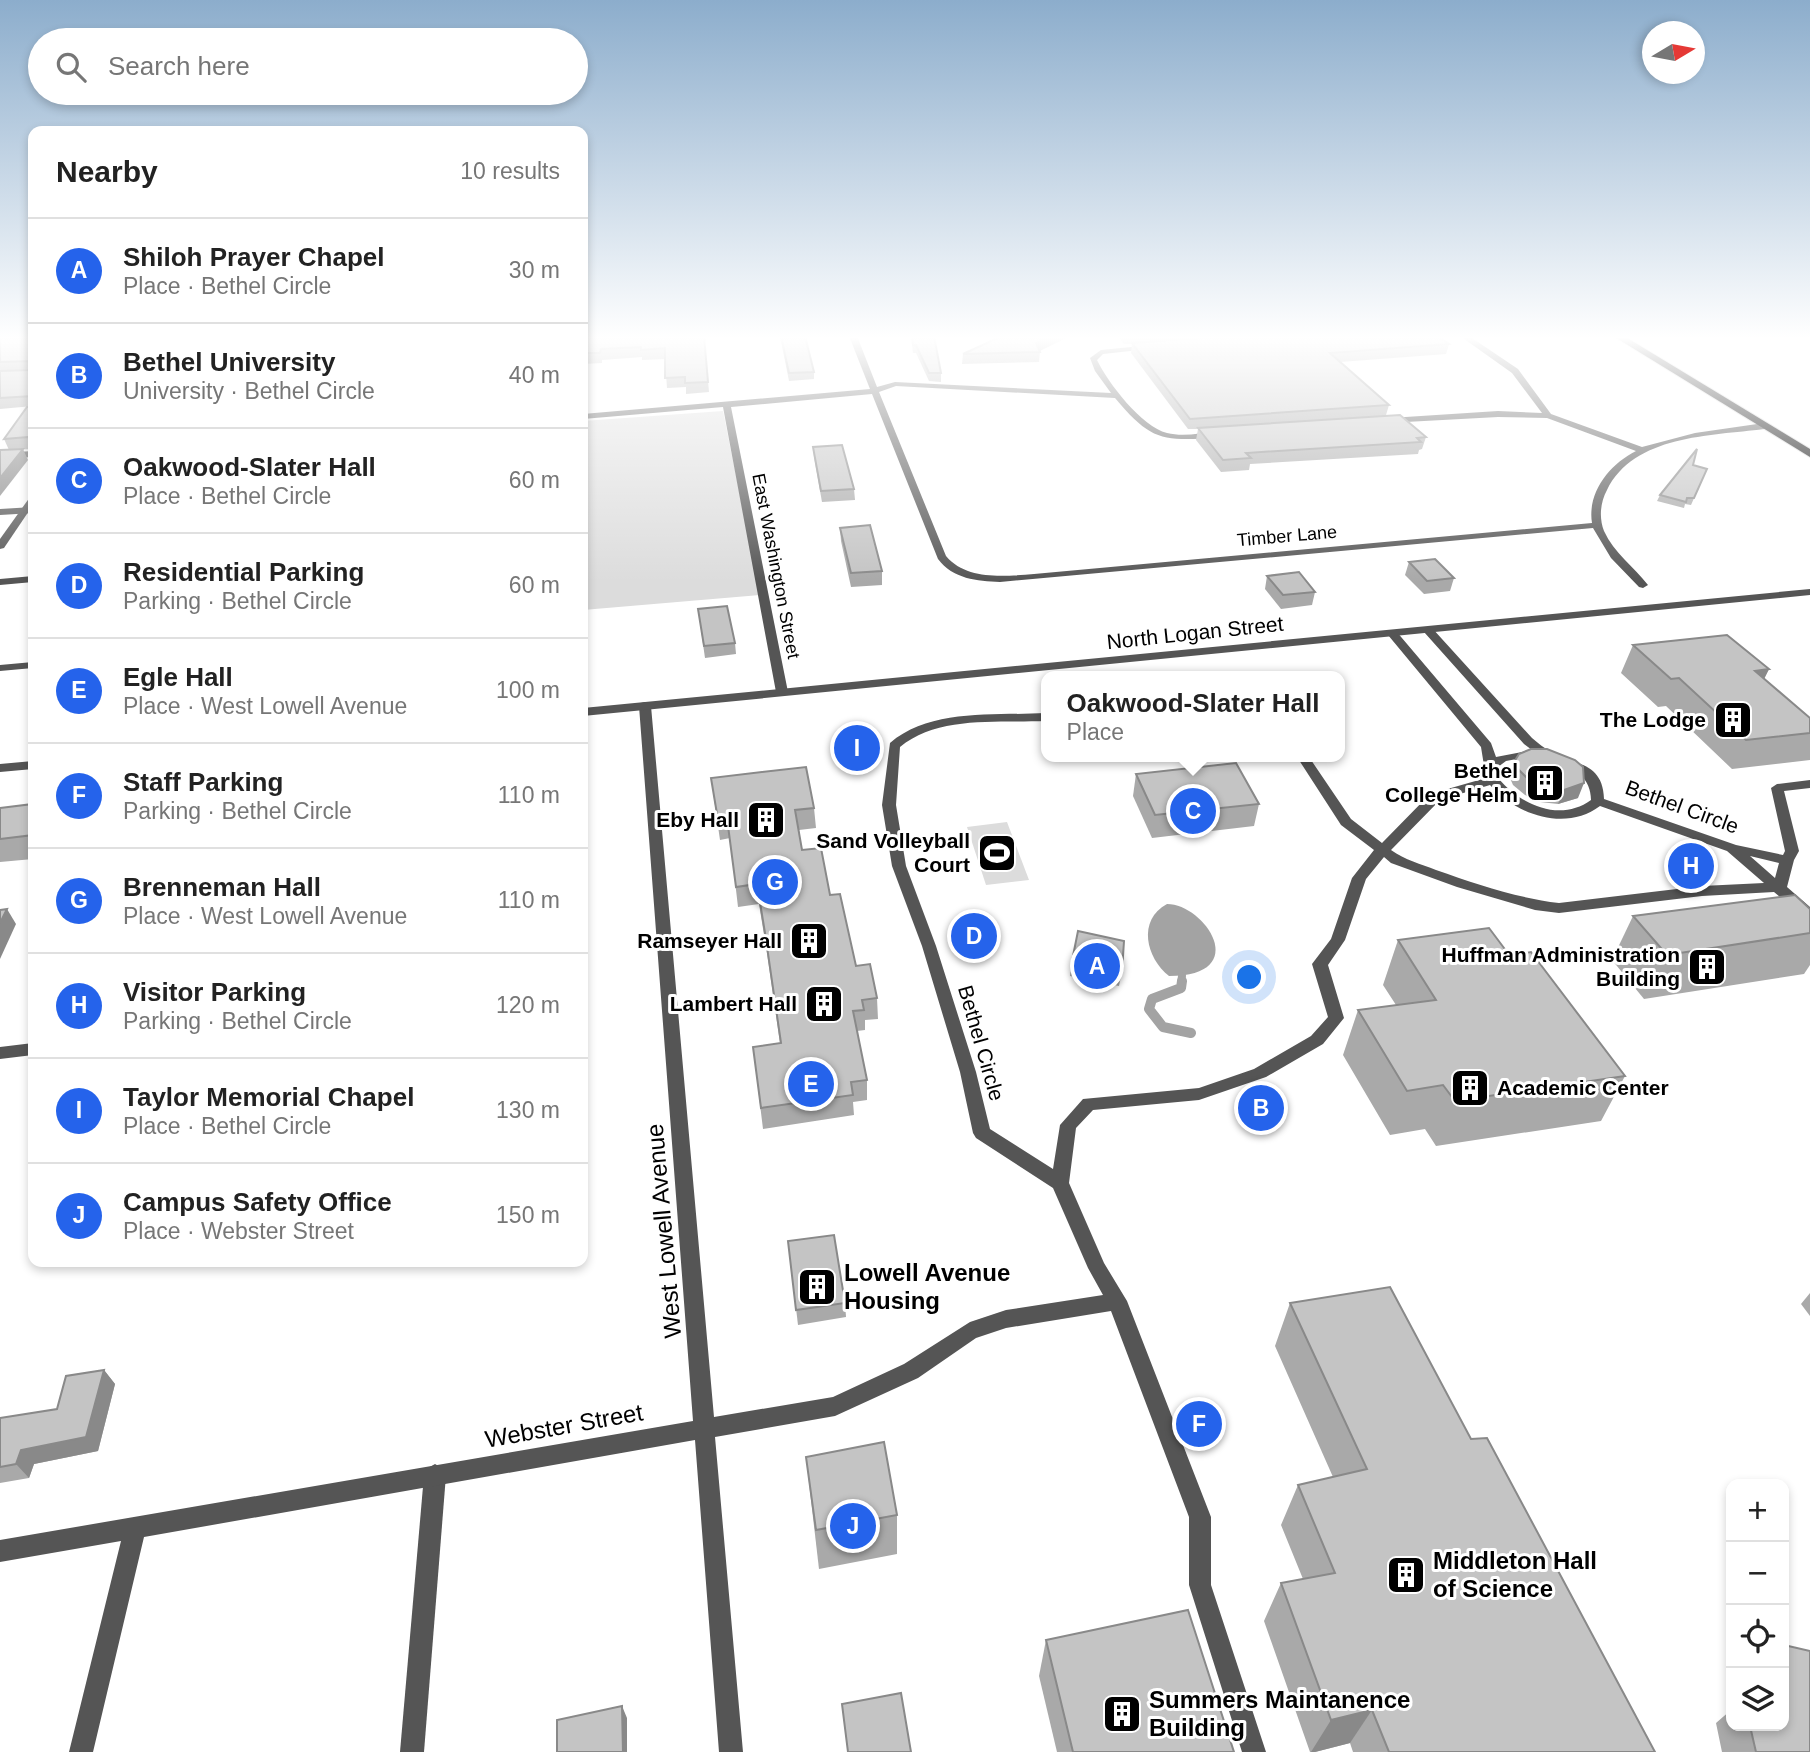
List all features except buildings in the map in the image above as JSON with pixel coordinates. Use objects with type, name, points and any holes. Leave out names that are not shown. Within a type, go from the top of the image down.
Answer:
[{"type":"main road","points":[[1751,418],[1810,454]]},
{"type":"street","name":"East Washington Street","points":[[729,418],[782,692]]},
{"type":"street","name":"Timber Lane","points":[[886,418],[944,562],[960,572],[978,578],[1051,575],[1598,525]]},
{"type":"street","points":[[1136,418],[1146,429],[1157,434],[1186,437],[1231,433]]},
{"type":"street","points":[[1378,422],[1442,418]]},
{"type":"street","points":[[1553,418],[1642,450]]},
{"type":"street","points":[[1643,585],[1604,539],[1596,520],[1598,500],[1604,482],[1626,459],[1642,450],[1698,435],[1764,426]]},
{"type":"street","points":[[0,456],[28,454]]},
{"type":"street","points":[[0,512],[28,510]]},
{"type":"street","points":[[0,546],[28,511]]},
{"type":"street","points":[[0,582],[28,579]]},
{"type":"street","name":"North Logan Street","points":[[588,712],[1810,592]]},
{"type":"street","name":"Bethel Circle","points":[[1428,629],[1528,741],[1547,755]]},
{"type":"street","name":"Bethel Circle","points":[[1041,717],[930,726],[900,739],[894,746],[891,758],[889,805],[899,866],[929,946],[968,1072],[982,1133],[1060,1183],[1068,1125],[1090,1104],[1209,1091],[1260,1073],[1317,1040],[1336,1018],[1320,964],[1338,940],[1359,878],[1435,797],[1493,773],[1508,755],[1527,752],[1570,763],[1588,774],[1599,792],[1598,801],[1583,811],[1572,814],[1539,811],[1510,798],[1493,773],[1487,746],[1392,633]]},
{"type":"street","points":[[0,668],[28,665]]},
{"type":"street","name":"West Lowell Avenue","points":[[645,706],[731,1752]]},
{"type":"street","points":[[1306,762],[1346,822],[1396,860],[1462,884],[1535,905],[1559,908],[1702,891],[1780,887],[1792,851],[1777,788],[1810,784]]},
{"type":"street","points":[[0,768],[28,765]]},
{"type":"street","name":"Bethel Circle","points":[[1598,801],[1732,848],[1810,915]]},
{"type":"street","points":[[1732,848],[1787,860]]},
{"type":"street","points":[[0,1053],[28,1050]]},
{"type":"street","points":[[1060,1183],[1097,1268],[1117,1301],[1200,1517],[1200,1586],[1255,1752]]},
{"type":"street","name":"Webster Street","points":[[0,1551],[839,1405],[911,1371],[970,1331],[1006,1319],[1117,1301]]},
{"type":"street","points":[[412,1752],[435,1475]]},
{"type":"street","points":[[81,1752],[135,1527]]},
{"type":"shaded area","points":[[724,418],[760,595],[588,610],[588,421]]},
{"type":"shaded area","name":"Sand Volleyball Court","points":[[1007,822],[1029,880],[986,885],[967,827]]},
{"type":"shaded area","points":[[1167,904],[1181,907],[1195,915],[1214,940],[1215,953],[1209,965],[1195,973],[1169,976],[1150,950],[1148,929],[1151,919]]},
{"type":"waterway","points":[[1181,983],[1182,976]]},
{"type":"waterway","points":[[1182,981],[1181,988],[1152,999],[1149,1009],[1163,1027],[1191,1033]]},
{"type":"place","name":"The Lodge","points":[[1733,720]]},
{"type":"place","name":"Taylor Memorial Chapel","points":[[857,748]]},
{"type":"place","name":"Bethel College Helm","points":[[1545,783]]},
{"type":"place","name":"Oakwood-Slater Hall","points":[[1193,811]]},
{"type":"place","name":"Eby Hall","points":[[766,820]]},
{"type":"place","name":"Sand Volleyball Court","points":[[997,853]]},
{"type":"place","name":"Visitor Parking","points":[[1691,866]]},
{"type":"place","name":"Brenneman Hall","points":[[775,882]]},
{"type":"place","name":"Residential Parking","points":[[974,936]]},
{"type":"place","name":"Ramseyer Hall","points":[[809,941]]},
{"type":"place","name":"Shiloh Prayer Chapel","points":[[1097,966]]},
{"type":"place","name":"Huffman Administration Building","points":[[1707,967]]},
{"type":"place","name":"Lambert Hall","points":[[824,1004]]},
{"type":"place","name":"Egle Hall","points":[[811,1084]]},
{"type":"place","name":"Academic Center","points":[[1470,1088]]},
{"type":"place","name":"Bethel University","points":[[1261,1108]]},
{"type":"place","name":"Lowell Avenue Housing","points":[[817,1287]]},
{"type":"place","name":"Staff Parking","points":[[1199,1424]]},
{"type":"place","name":"Campus Safety Office","points":[[853,1526]]},
{"type":"place","name":"Middleton Hall of Science","points":[[1406,1575]]},
{"type":"place","name":"Summers Maintanence Building","points":[[1122,1714]]}]
